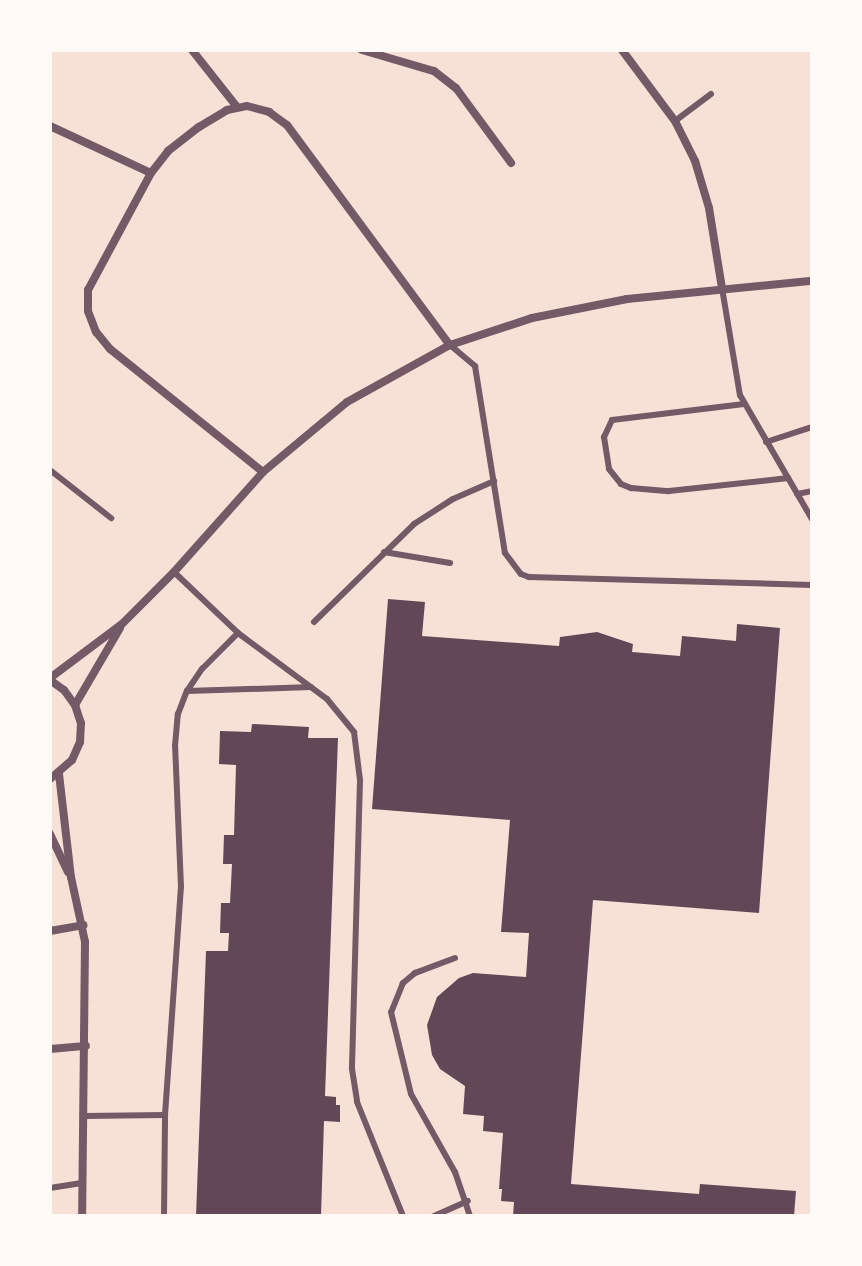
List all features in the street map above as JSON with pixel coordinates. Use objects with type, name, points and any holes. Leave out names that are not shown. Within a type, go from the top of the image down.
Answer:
[{"type":"street","points":[[192,50],[237,107]]},
{"type":"street","points":[[362,50],[434,71],[456,88],[511,163]]},
{"type":"street","points":[[622,50],[675,121],[695,161],[709,208],[722,288]]},
{"type":"street","points":[[263,472],[110,349],[91,322],[88,290],[151,173],[168,151],[199,127],[237,107],[269,112],[287,125],[450,345]]},
{"type":"street","points":[[50,126],[151,173]]},
{"type":"street","points":[[50,779],[72,760],[80,742],[81,723],[75,705],[64,690],[50,679],[122,624],[174,572],[263,472],[347,402],[450,345],[532,318],[627,299],[812,281]]},
{"type":"street","points":[[75,705],[122,624]]},
{"type":"street","points":[[59,774],[71,877],[83,925],[86,1046],[82,1216]]},
{"type":"street","points":[[50,834],[71,877]]},
{"type":"street","points":[[50,931],[83,925]]},
{"type":"street","points":[[50,1049],[86,1046]]},
{"type":"lane","points":[[675,121],[711,94]]},
{"type":"lane","points":[[722,288],[729,348],[744,404],[812,519]]},
{"type":"lane","points":[[450,345],[475,366],[505,553],[510,563],[529,577],[812,585]]},
{"type":"lane","points":[[744,404],[612,420],[604,437],[609,469],[621,484],[631,488],[669,491],[788,478]]},
{"type":"lane","points":[[766,442],[812,427]]},
{"type":"lane","points":[[50,470],[111,518]]},
{"type":"lane","points":[[314,622],[414,524],[453,499],[494,481]]},
{"type":"lane","points":[[797,494],[812,491]]},
{"type":"lane","points":[[384,552],[450,563]]},
{"type":"lane","points":[[174,572],[238,633],[311,687],[346,719],[359,751],[352,1069],[357,1102],[403,1216]]},
{"type":"lane","points":[[164,1216],[165,1115],[181,887],[175,746],[178,714],[187,691],[238,633]]},
{"type":"lane","points":[[187,691],[311,687]]},
{"type":"lane","points":[[455,958],[415,973],[403,983],[391,1012],[411,1094],[468,1201],[470,1216]]},
{"type":"lane","points":[[84,1116],[165,1115]]},
{"type":"lane","points":[[50,1188],[82,1183]]},
{"type":"lane","points":[[434,1216],[468,1201]]},
{"type":"building","points":[[388,599],[425,602],[422,636],[559,646],[560,637],[597,632],[633,644],[632,652],[680,656],[682,636],[736,641],[737,624],[780,628],[759,913],[593,900],[571,1184],[699,1194],[700,1184],[796,1191],[794,1216],[513,1216],[514,1202],[501,1201],[503,1133],[483,1131],[484,1116],[463,1114],[465,1086],[440,1069],[432,1055],[427,1025],[437,997],[459,978],[473,973],[526,977],[529,933],[501,932],[510,820],[372,809]]},
{"type":"building","points":[[252,724],[309,727],[308,738],[338,738],[325,1096],[336,1097],[336,1105],[340,1105],[340,1122],[324,1121],[321,1216],[196,1216],[206,951],[228,951],[229,933],[220,933],[221,903],[230,903],[232,864],[223,864],[224,835],[234,835],[236,765],[219,764],[220,731],[251,732]]}]
